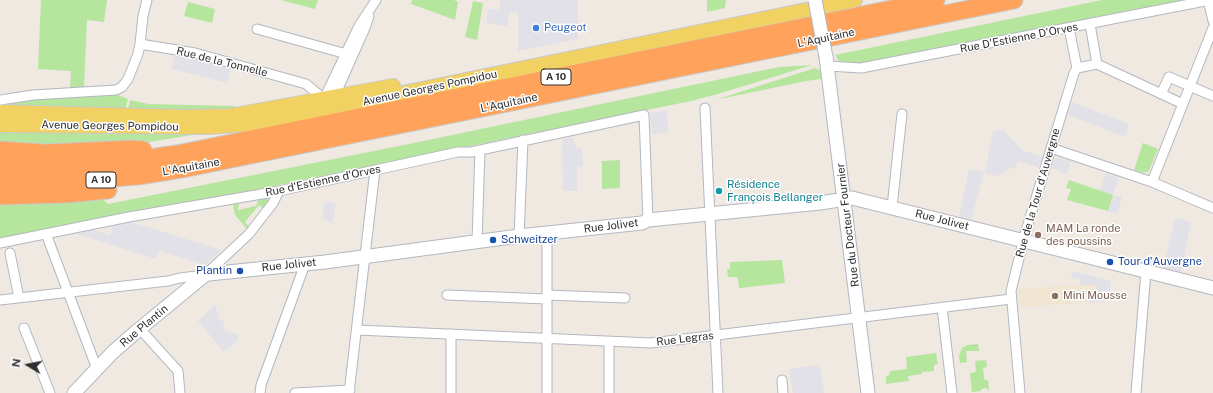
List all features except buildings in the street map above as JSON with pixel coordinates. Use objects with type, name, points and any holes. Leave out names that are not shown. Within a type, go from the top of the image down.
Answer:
[{"type":"highway","name":"L'Aquitaine","points":[[0,163],[40,166],[72,166],[123,162],[177,154],[936,0]]},
{"type":"highway","name":"L'Aquitaine","points":[[0,179],[40,181],[105,179],[138,176],[200,165],[1014,0]]},
{"type":"highway","points":[[0,150],[59,153],[132,149],[177,154]]},
{"type":"highway","points":[[0,196],[67,194],[133,187],[170,180],[200,165]]},
{"type":"main road","name":"Avenue Georges Pompidou","points":[[0,125],[220,127],[249,124],[329,101],[387,87],[439,80],[551,54],[822,0]]},
{"type":"main road","name":"Avenue Georges Pompidou","points":[[0,112],[208,117],[249,113],[303,103],[329,101],[856,0]]},
{"type":"street","points":[[0,100],[33,95],[116,90],[122,88],[128,79],[138,54],[143,16],[147,0]]},
{"type":"street","name":"Rue du Docteur Fournier","points":[[815,0],[827,61],[868,393]]},
{"type":"street","points":[[1209,0],[1213,21]]},
{"type":"street","name":"Rue D'Estienne D'Orves","points":[[827,61],[861,68],[1209,0]]},
{"type":"street","points":[[329,101],[349,55],[359,26],[374,3]]},
{"type":"street","points":[[1090,24],[1097,64]]},
{"type":"street","points":[[1069,28],[1077,68],[1097,64],[1183,104]]},
{"type":"street","points":[[1152,182],[1213,28]]},
{"type":"street","points":[[257,29],[349,55]]},
{"type":"street","name":"Rue de la Tonnelle","points":[[140,44],[195,53],[306,84],[329,101]]},
{"type":"street","name":"Rue de la Tour d'Auvergne","points":[[1020,393],[1011,291],[1023,240],[1074,73],[1077,68]]},
{"type":"street","points":[[1161,94],[1169,77],[1213,96]]},
{"type":"street","points":[[303,103],[307,95],[306,84]]},
{"type":"street","points":[[705,108],[718,393]]},
{"type":"street","points":[[892,207],[902,114]]},
{"type":"street","name":"Rue d'Estienne d'Orves","points":[[0,243],[279,190],[458,152],[480,150],[644,115],[648,220]]},
{"type":"street","points":[[519,236],[523,140]]},
{"type":"street","points":[[1051,148],[1152,182],[1213,208]]},
{"type":"street","points":[[477,242],[480,150]]},
{"type":"street","points":[[295,393],[349,392],[375,170]]},
{"type":"street","points":[[219,268],[249,234],[273,203],[279,190]]},
{"type":"street","name":"Rue Jolivet","points":[[0,300],[174,280],[205,275],[219,268],[305,264],[519,236],[642,223],[648,220],[852,198],[1213,288]]},
{"type":"street","points":[[547,234],[547,393]]},
{"type":"street","points":[[48,239],[97,369]]},
{"type":"street","points":[[10,253],[19,298]]},
{"type":"street","points":[[260,393],[305,264]]},
{"type":"street","points":[[1136,393],[1146,271]]},
{"type":"street","name":"Rue Plantin","points":[[74,393],[112,353],[205,275]]},
{"type":"street","points":[[174,280],[184,292]]},
{"type":"street","points":[[447,295],[625,298]]},
{"type":"street","name":"Rue Legras","points":[[356,330],[652,343],[1011,299]]},
{"type":"street","points":[[942,307],[952,393]]},
{"type":"street","points":[[24,328],[50,393]]},
{"type":"street","points":[[140,329],[178,371],[180,393]]},
{"type":"street","points":[[451,334],[451,393]]},
{"type":"street","points":[[609,342],[609,393]]},
{"type":"street","points":[[782,380],[783,393]]},
{"type":"shaded area","points":[[501,0],[578,0],[578,39],[518,51],[518,13],[510,12],[507,26],[486,23],[488,9],[499,10]]},
{"type":"shaded area","points":[[175,54],[194,57],[231,68],[227,83],[172,69]]},
{"type":"shaded area","points":[[1072,102],[1129,124],[1125,137],[1068,115]]},
{"type":"shaded area","points":[[667,110],[668,133],[652,134],[650,113]]},
{"type":"shaded area","points":[[1003,129],[1022,150],[1042,157],[1039,167],[1018,161],[1015,169],[1008,168],[1007,171],[997,176],[985,173],[993,132]]},
{"type":"shaded area","points":[[573,137],[576,149],[582,148],[583,166],[577,167],[577,191],[563,191],[562,139]]},
{"type":"shaded area","points":[[1059,157],[1071,161],[1067,174],[1051,168],[1054,160]]},
{"type":"shaded area","points":[[969,169],[984,172],[971,221],[959,218]]},
{"type":"shaded area","points":[[1106,173],[1119,178],[1113,195],[1100,191]]},
{"type":"shaded area","points":[[1113,195],[1122,197],[1117,214],[1108,211]]},
{"type":"shaded area","points":[[325,201],[336,203],[332,224],[322,217]]},
{"type":"shaded area","points":[[1175,218],[1191,222],[1181,274],[1163,269]]},
{"type":"shaded area","points":[[125,221],[222,250],[206,264],[159,251],[156,259],[74,233],[88,228],[110,235],[113,224]]},
{"type":"shaded area","points":[[1072,271],[1111,281],[1109,301],[1085,303],[1094,295],[1096,286],[1080,285],[1080,279],[1071,278]]},
{"type":"shaded area","name":"Mini Mousse","points":[[1096,285],[1094,295],[1085,303],[1019,307],[1017,289]]},
{"type":"shaded area","points":[[215,304],[220,321],[223,320],[225,331],[239,335],[236,342],[224,352],[198,321]]},
{"type":"shaded area","points":[[820,365],[824,393],[793,393],[789,369]]},
{"type":"green space","points":[[41,0],[107,0],[104,22],[87,20],[84,87],[70,88],[71,71],[38,69]]},
{"type":"green space","points":[[281,0],[318,0],[315,9]]},
{"type":"green space","points":[[412,0],[454,0],[458,2],[455,20],[411,4]]},
{"type":"green space","points":[[707,0],[726,0],[725,8],[707,12]]},
{"type":"green space","points":[[1102,0],[1193,0],[1141,8],[1081,23],[857,64],[841,64],[835,55]]},
{"type":"green space","points":[[473,1],[483,3],[477,40],[465,37]]},
{"type":"green space","points":[[188,2],[215,9],[212,23],[184,16]]},
{"type":"green space","points":[[812,65],[691,101],[0,241],[0,203],[103,199],[108,204],[404,145],[779,67]]},
{"type":"green space","points":[[815,68],[822,71],[824,81],[820,79],[806,81],[715,100]]},
{"type":"green space","points":[[118,95],[128,99],[125,110],[50,106],[0,106],[0,103],[26,100]]},
{"type":"green space","points":[[130,100],[148,104],[235,106],[238,108],[221,110],[128,110]]},
{"type":"green space","points":[[0,132],[204,133],[143,143],[61,146],[0,142]]},
{"type":"green space","points":[[1143,143],[1158,149],[1149,171],[1144,173],[1134,170]]},
{"type":"green space","points":[[620,160],[620,188],[602,189],[602,161]]},
{"type":"green space","points":[[1069,180],[1113,195],[1108,211],[1067,200],[1071,189],[1066,188]]},
{"type":"green space","points":[[266,198],[269,200],[269,203],[264,209],[259,205],[245,222],[249,227],[247,229],[235,215],[233,204],[239,203],[238,210],[256,206],[259,199]]},
{"type":"green space","points":[[782,260],[785,283],[739,288],[738,279],[736,277],[728,277],[727,269],[730,269],[730,262]]},
{"type":"green space","points":[[978,344],[979,351],[966,351],[967,362],[960,363],[959,356],[962,348],[967,345]]},
{"type":"green space","points":[[936,353],[938,364],[934,365],[934,371],[922,372],[922,374],[908,376],[909,381],[886,384],[886,377],[889,375],[890,371],[907,369],[906,357]]},
{"type":"green space","points":[[986,360],[987,367],[983,368],[985,380],[988,380],[989,390],[988,391],[987,388],[981,389],[981,391],[972,392],[970,373],[976,372],[975,361]]},
{"type":"place","name":"Peugeot","points":[[536,28]]},
{"type":"place","name":"Résidence François Bellanger","points":[[719,191]]},
{"type":"place","name":"MAM La ronde des poussins","points":[[1038,235]]},
{"type":"place","name":"Schweitzer","points":[[493,240]]},
{"type":"place","name":"Tour d'Auvergne","points":[[1110,262]]},
{"type":"place","name":"Plantin","points":[[240,271]]},
{"type":"place","name":"Mini Mousse","points":[[1055,296]]}]
